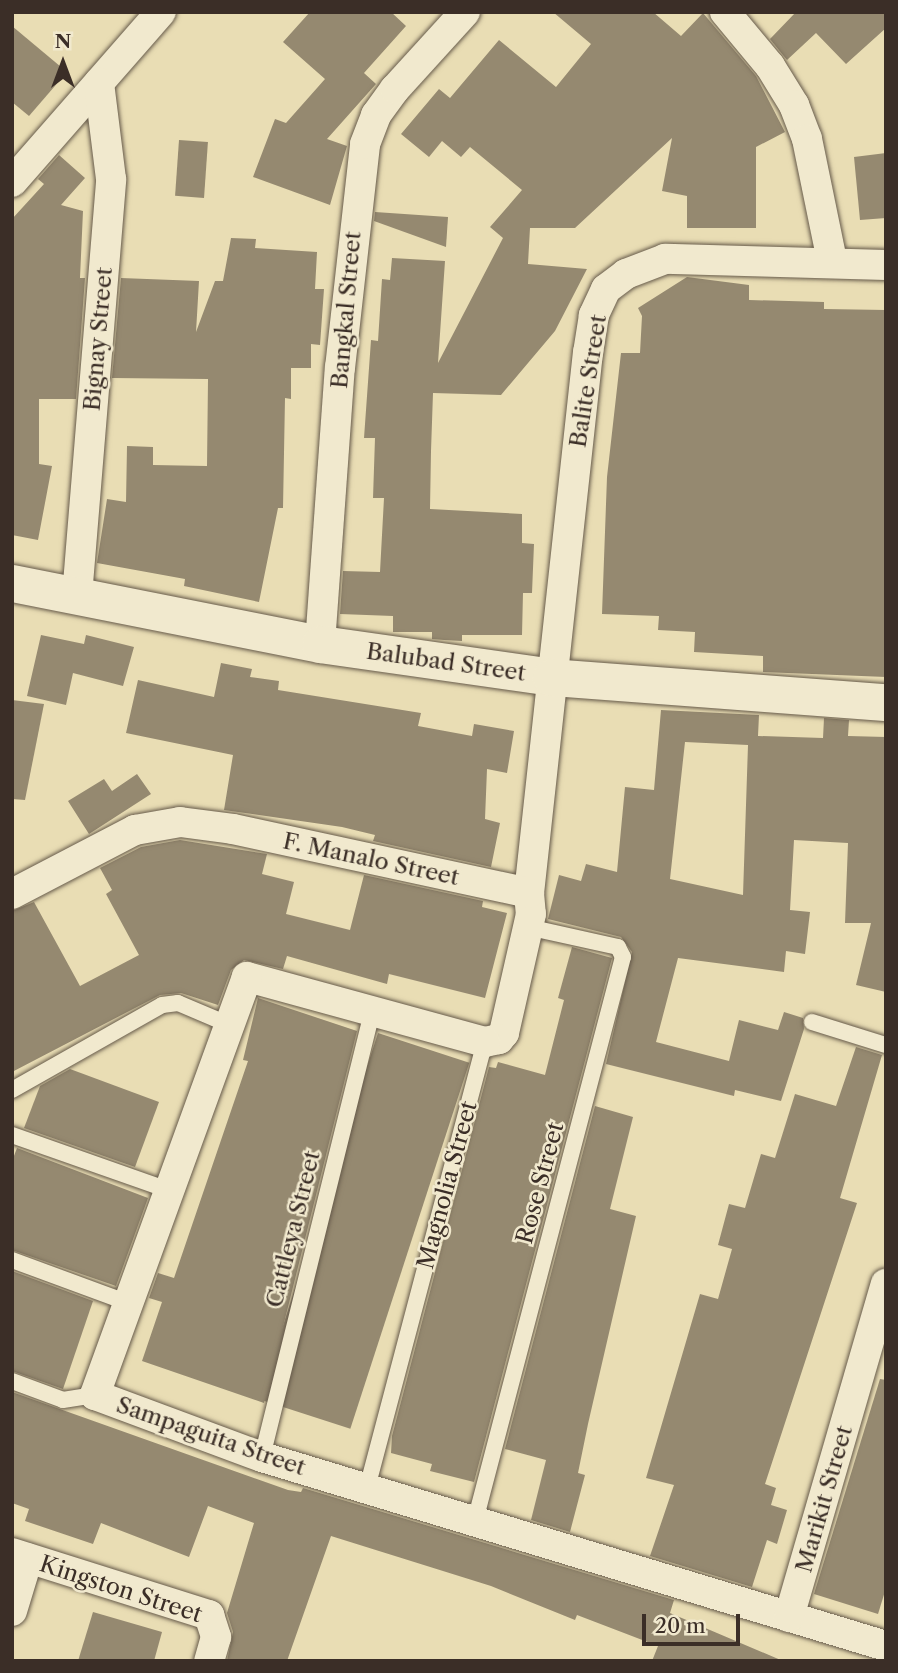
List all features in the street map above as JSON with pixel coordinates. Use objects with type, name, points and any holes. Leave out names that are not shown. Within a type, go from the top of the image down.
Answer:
[{"type":"street","points":[[12,182],[161,12]]},
{"type":"street","name":"Bangkal Street","points":[[320,643],[340,368],[365,144],[376,115],[395,89],[465,12]]},
{"type":"street","points":[[725,12],[770,66],[794,106],[807,139],[832,261]]},
{"type":"street","name":"Bignay Street","points":[[78,596],[111,179],[99,83]]},
{"type":"street","name":"Balite Street","points":[[551,677],[588,352],[594,315],[606,289],[626,274],[665,259],[832,261],[886,265]]},
{"type":"street","name":"Balubad Street","points":[[12,583],[320,643],[551,677],[886,702]]},
{"type":"street","points":[[485,1042],[499,1039],[507,1026],[528,927],[529,893],[551,677]]},
{"type":"street","name":"F. Manalo Street","points":[[12,894],[135,830],[180,822],[233,829],[529,893]]},
{"type":"street","name":"Sampaguita Street","points":[[485,1042],[247,977],[172,1191],[95,1395],[262,1457],[789,1617]]},
{"type":"street","name":"Marikit Street","points":[[789,1617],[886,1284]]},
{"type":"street","points":[[12,1611],[20,1555]]},
{"type":"street","name":"Kingston Street","points":[[20,1555],[209,1615],[212,1649]]},
{"type":"street","points":[[789,1617],[886,1646]]},
{"type":"lane","name":"Rose Street","points":[[475,1521],[623,957],[618,947],[528,927]]},
{"type":"lane","points":[[12,1090],[162,1004],[178,1003],[230,1025]]},
{"type":"lane","name":"Cattleya Street","points":[[262,1457],[372,1013]]},
{"type":"lane","points":[[812,1022],[886,1045]]},
{"type":"lane","name":"Magnolia Street","points":[[367,1488],[485,1042]]},
{"type":"lane","points":[[12,1135],[172,1191]]},
{"type":"lane","points":[[12,1260],[130,1303]]},
{"type":"lane","points":[[12,1381],[63,1400],[95,1395]]},
{"type":"building","points":[[310,12],[391,12],[406,26],[364,73],[376,84],[327,139],[347,146],[330,205],[253,177],[275,119],[286,123],[325,79],[283,42]]},
{"type":"building","points":[[553,12],[653,12],[681,36],[703,13],[756,76],[785,132],[756,147],[756,228],[687,228],[687,196],[662,191],[672,138],[575,228],[530,228],[528,264],[587,269],[555,331],[501,395],[433,393],[431,451],[430,509],[522,514],[522,543],[534,544],[532,593],[523,593],[522,635],[462,635],[462,641],[432,639],[432,632],[393,632],[393,616],[340,614],[343,571],[380,572],[384,498],[373,498],[375,438],[364,438],[371,340],[378,341],[382,279],[390,280],[392,258],[445,261],[438,363],[503,238],[490,227],[522,190],[470,147],[461,157],[442,141],[429,157],[401,134],[439,89],[450,98],[499,40],[556,87],[591,44]]},
{"type":"building","points":[[796,12],[886,12],[886,28],[846,64],[816,33],[787,60],[770,39]]},
{"type":"building","points":[[12,26],[67,72],[29,116],[12,102]]},
{"type":"building","points":[[179,140],[208,142],[204,198],[175,196]]},
{"type":"building","points":[[886,153],[886,218],[860,220],[854,157]]},
{"type":"building","points":[[59,155],[85,178],[61,205],[83,211],[80,278],[85,278],[76,399],[39,399],[39,464],[52,466],[38,540],[12,535],[12,219],[44,184],[38,179]]},
{"type":"building","points":[[375,212],[448,217],[446,247],[374,221]]},
{"type":"building","points":[[231,238],[256,239],[255,248],[317,252],[315,289],[324,289],[320,345],[311,344],[311,368],[291,368],[291,399],[285,398],[283,508],[278,508],[259,602],[184,586],[185,579],[97,563],[107,499],[126,502],[127,446],[153,447],[153,465],[207,466],[208,379],[112,378],[121,278],[199,281],[196,332],[215,281],[223,281]]},
{"type":"building","points":[[687,277],[749,285],[749,300],[824,302],[824,309],[886,310],[886,677],[763,672],[763,656],[694,652],[695,632],[658,630],[659,616],[602,614],[607,477],[621,353],[640,353],[642,316],[638,308]]},
{"type":"building","points":[[41,635],[84,644],[86,635],[134,647],[123,686],[73,673],[66,705],[27,696]]},
{"type":"building","points":[[221,663],[252,669],[250,677],[279,681],[278,690],[421,713],[418,726],[472,736],[474,724],[514,731],[507,773],[487,769],[485,819],[500,823],[491,867],[373,841],[375,835],[342,827],[224,810],[233,755],[126,733],[138,680],[214,697]]},
{"type":"building","points":[[12,700],[44,704],[25,800],[12,799]]},
{"type":"building","points":[[661,710],[759,715],[758,736],[823,738],[824,718],[849,720],[848,736],[886,737],[886,992],[856,985],[871,923],[845,923],[848,843],[794,840],[790,910],[810,912],[805,954],[786,951],[784,972],[678,958],[656,1042],[729,1061],[739,1020],[778,1030],[784,1012],[803,1018],[804,1029],[781,1101],[735,1090],[734,1096],[606,1064],[632,952],[621,937],[548,919],[559,875],[581,881],[586,864],[617,872],[625,787],[654,790]],"holes":[[[685,742],[748,745],[743,895],[670,879]]]},
{"type":"building","points":[[137,774],[151,794],[89,834],[68,801],[104,779],[112,791]]},
{"type":"building","points":[[180,840],[267,854],[262,874],[294,882],[286,914],[350,930],[364,875],[483,901],[482,907],[507,913],[485,998],[389,974],[387,984],[287,956],[283,969],[244,960],[231,970],[218,1005],[181,993],[160,995],[12,1072],[12,911],[34,902],[80,986],[139,955],[106,894],[112,890],[100,868],[141,847]]},
{"type":"building","points":[[572,947],[612,958],[474,1482],[430,1471],[432,1464],[391,1453],[392,1436],[489,1067],[496,1068],[498,1062],[545,1075],[564,1000],[558,998]]},
{"type":"building","points":[[258,998],[357,1031],[264,1403],[142,1361],[162,1302],[149,1298],[158,1273],[174,1278],[248,1061],[243,1060]]},
{"type":"building","points":[[378,1033],[469,1063],[350,1429],[259,1399]]},
{"type":"building","points":[[856,1047],[882,1055],[840,1198],[857,1203],[765,1484],[776,1488],[771,1505],[787,1510],[777,1544],[767,1540],[752,1587],[650,1556],[674,1485],[646,1478],[700,1294],[718,1299],[732,1249],[718,1245],[729,1204],[745,1208],[761,1154],[775,1158],[795,1094],[836,1106]]},
{"type":"building","points":[[70,1069],[159,1102],[135,1167],[24,1128],[40,1086]]},
{"type":"building","points":[[595,1106],[633,1117],[610,1209],[636,1216],[588,1424],[578,1473],[585,1475],[570,1532],[531,1520],[546,1460],[505,1449]]},
{"type":"building","points":[[17,1148],[148,1198],[116,1286],[12,1250],[12,1161]]},
{"type":"building","points":[[12,1271],[93,1301],[63,1389],[12,1371]]},
{"type":"building","points":[[880,1379],[886,1380],[886,1588],[878,1614],[814,1594]]},
{"type":"building","points":[[12,1392],[288,1490],[301,1492],[303,1488],[674,1600],[670,1613],[783,1661],[652,1661],[658,1646],[577,1615],[575,1620],[491,1586],[331,1536],[287,1661],[227,1661],[233,1632],[227,1613],[254,1523],[208,1506],[189,1557],[101,1523],[93,1544],[25,1521],[29,1509],[12,1503]]},
{"type":"building","points":[[93,1612],[162,1632],[154,1661],[78,1661]]}]
